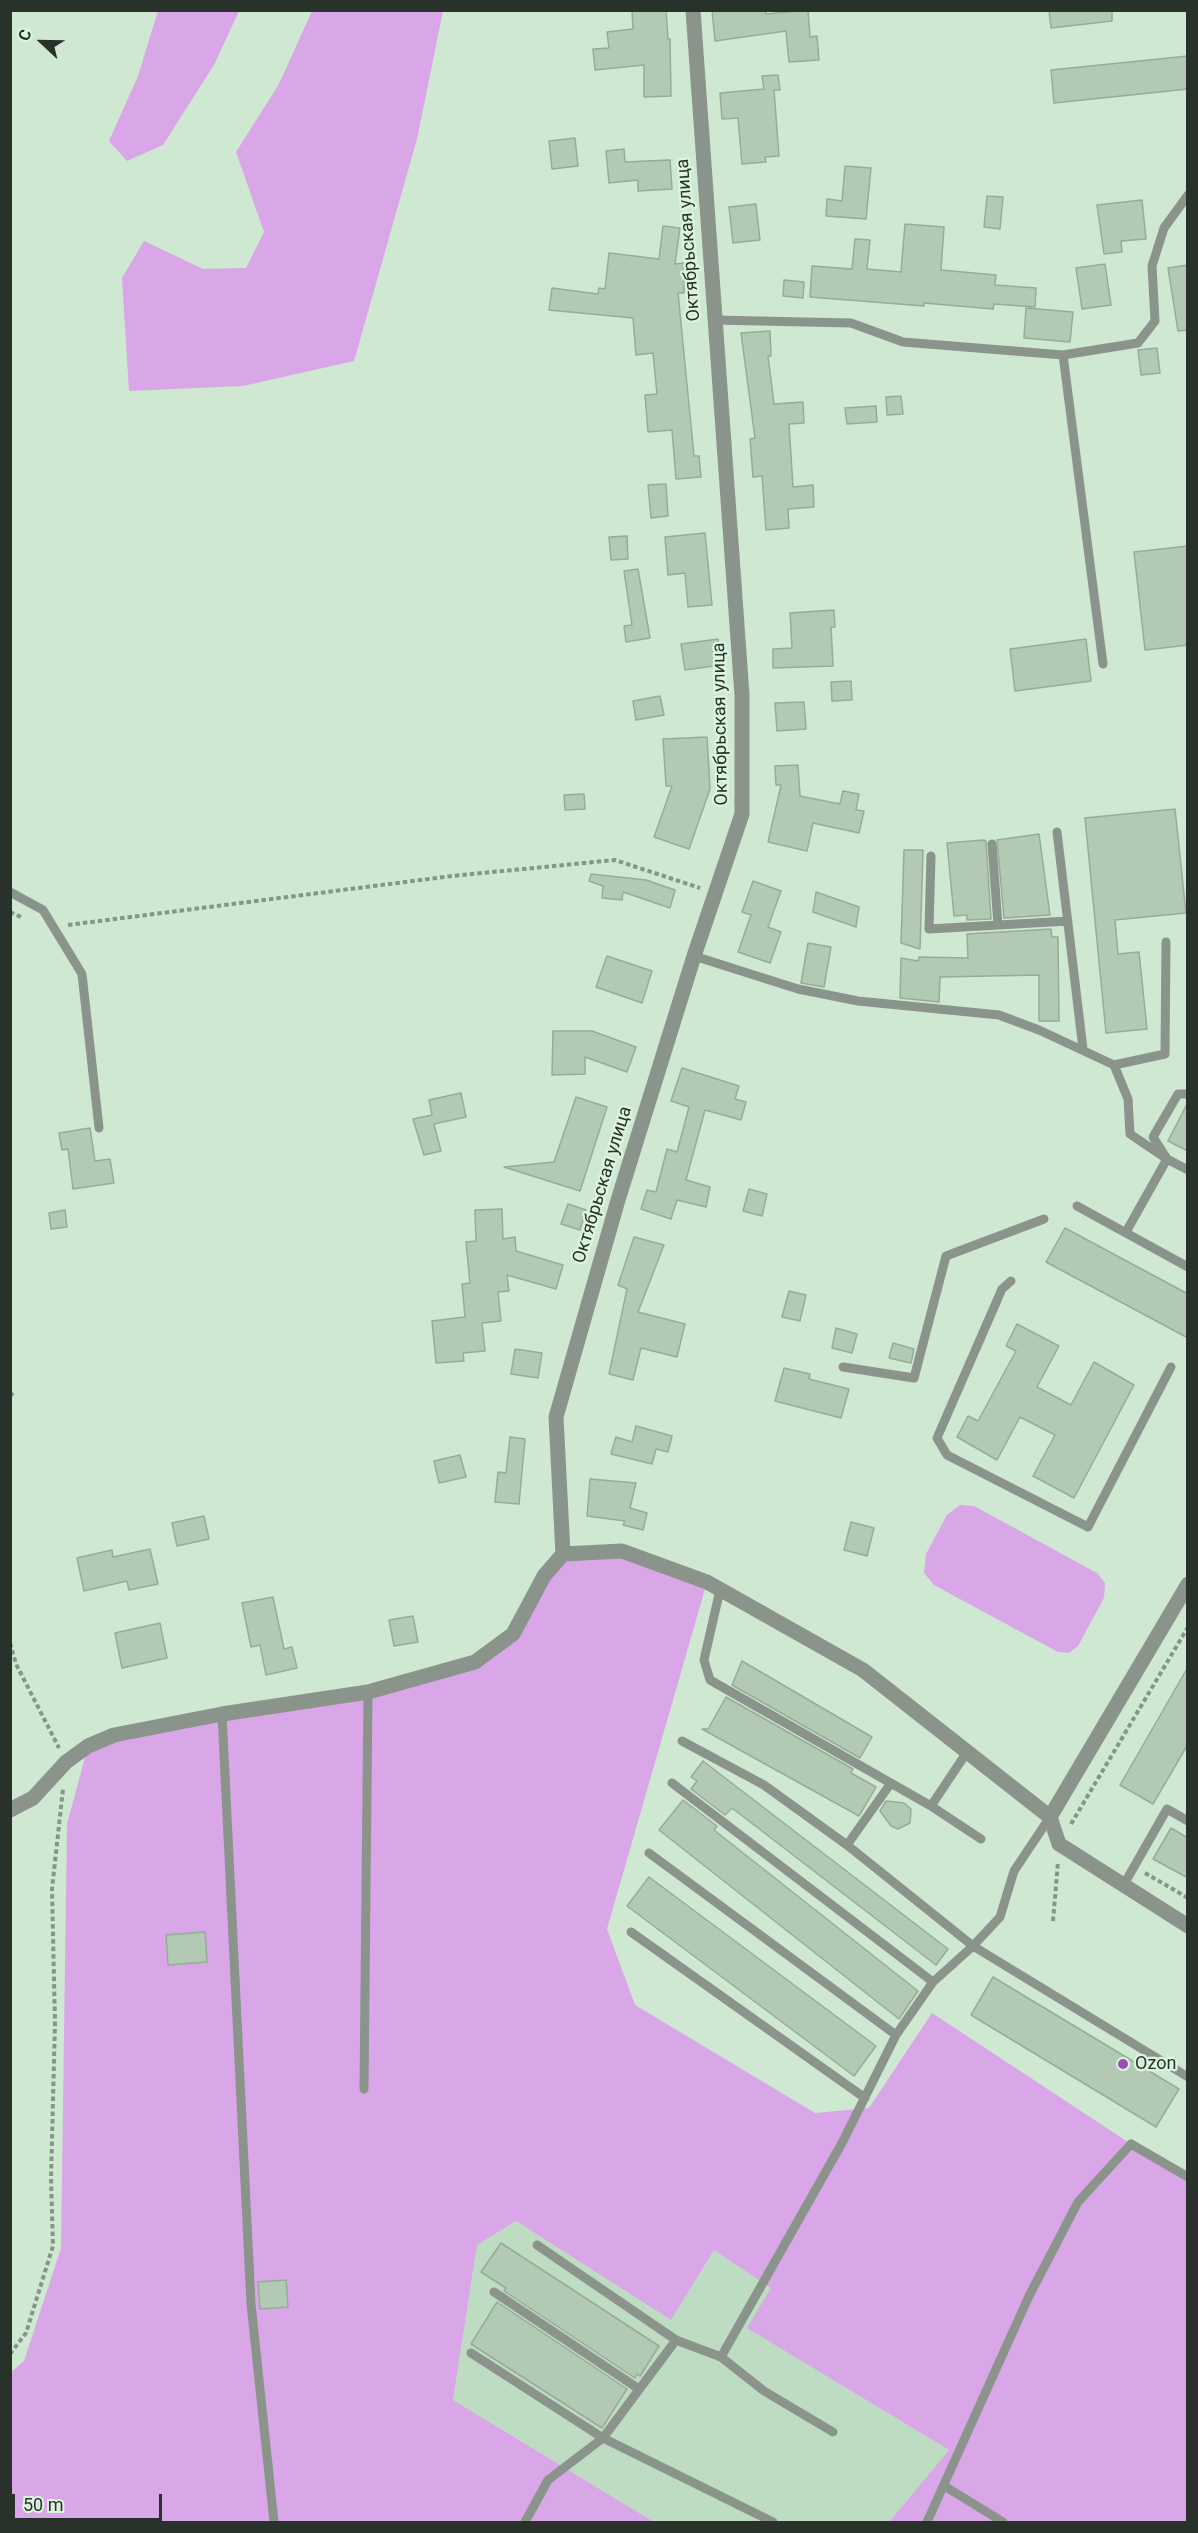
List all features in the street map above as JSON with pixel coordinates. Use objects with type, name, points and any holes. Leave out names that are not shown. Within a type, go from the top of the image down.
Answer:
[{"type":"street","name":"Октябрьская улица","points":[[563,1554],[556,1416],[618,1200],[694,956],[742,814],[742,695],[693,10]]},
{"type":"street","points":[[10,1810],[33,1798],[66,1762],[88,1746],[114,1735],[222,1714],[368,1692],[475,1662],[513,1634],[544,1576],[563,1554],[622,1551],[720,1590],[863,1670],[1050,1817],[1059,1844],[1188,1926]]},
{"type":"street","points":[[1050,1817],[1187,1586]]},
{"type":"lane","points":[[714,320],[851,323],[903,342],[1063,355],[1138,343],[1155,321],[1152,266],[1164,228],[1188,195]]},
{"type":"lane","points":[[1063,355],[1103,664]]},
{"type":"lane","points":[[1057,832],[1083,1049]]},
{"type":"lane","points":[[992,844],[998,925]]},
{"type":"lane","points":[[931,856],[929,929],[1068,921]]},
{"type":"lane","points":[[10,892],[43,910],[55,926],[82,974],[99,1128]]},
{"type":"lane","points":[[694,956],[798,988],[858,1001],[999,1015],[1083,1049],[1114,1065],[1165,1054],[1166,942]]},
{"type":"lane","points":[[1114,1065],[1128,1099],[1130,1134],[1188,1170]]},
{"type":"lane","points":[[1167,1159],[1153,1137],[1178,1094],[1188,1094]]},
{"type":"lane","points":[[1126,1232],[1167,1159]]},
{"type":"lane","points":[[1077,1206],[1188,1267]]},
{"type":"lane","points":[[843,1367],[914,1378],[946,1256],[1044,1219]]},
{"type":"lane","points":[[1011,1281],[1002,1289],[937,1438],[947,1455],[1088,1527],[1171,1367]]},
{"type":"lane","points":[[720,1590],[704,1660],[710,1680],[931,1806],[981,1839]]},
{"type":"lane","points":[[364,2089],[368,1692]]},
{"type":"lane","points":[[222,1714],[250,2304],[274,2523]]},
{"type":"lane","points":[[682,1741],[764,1785],[847,1845],[973,1946],[1187,2076]]},
{"type":"lane","points":[[931,1806],[967,1752]]},
{"type":"lane","points":[[672,1783],[933,1982]]},
{"type":"lane","points":[[847,1845],[891,1783]]},
{"type":"lane","points":[[1123,1886],[1167,1809],[1188,1821]]},
{"type":"lane","points":[[721,2357],[865,2098],[896,2035],[933,1982],[973,1946],[1000,1917],[1014,1870],[1050,1817]]},
{"type":"lane","points":[[649,1853],[896,2035]]},
{"type":"lane","points":[[631,1932],[865,2098]]},
{"type":"lane","points":[[927,2523],[946,2487],[1029,2296],[1078,2202],[1131,2144],[1188,2176]]},
{"type":"lane","points":[[537,2245],[676,2340],[721,2357],[764,2391],[833,2432]]},
{"type":"lane","points":[[494,2292],[639,2389]]},
{"type":"lane","points":[[525,2523],[548,2480],[603,2438],[676,2340]]},
{"type":"lane","points":[[471,2353],[603,2438],[773,2523]]},
{"type":"lane","points":[[946,2487],[1003,2523]]},
{"type":"path","points":[[10,912],[41,926],[55,926],[452,876],[615,860],[716,892]]},
{"type":"path","points":[[1053,1921],[1059,1844],[1188,1627]]},
{"type":"path","points":[[10,1643],[16,1664],[66,1762],[52,1889],[55,2023],[51,2180],[53,2246],[26,2333],[10,2354]]},
{"type":"path","points":[[1134,1867],[1188,1898]]},
{"type":"shaded area","points":[[158,11],[239,11],[214,65],[163,145],[127,161],[109,141],[138,76]]},
{"type":"shaded area","points":[[312,11],[443,11],[417,139],[354,361],[243,386],[129,391],[122,278],[144,241],[203,269],[246,268],[264,232],[236,152],[279,84]]},
{"type":"shaded area","points":[[960,1505],[974,1506],[1097,1573],[1105,1583],[1104,1598],[1078,1646],[1069,1653],[1058,1652],[934,1585],[924,1573],[926,1554],[947,1515]]},
{"type":"shaded area","points":[[622,1551],[707,1582],[607,1929],[635,2005],[815,2113],[869,2108],[932,2013],[1131,2144],[1187,2177],[1187,2522],[889,2522],[949,2450],[747,2328],[771,2288],[714,2250],[671,2320],[516,2221],[477,2245],[453,2400],[654,2522],[11,2522],[10,2373],[24,2361],[61,2248],[67,1824],[88,1746],[368,1692],[475,1662],[513,1634],[563,1554]]},
{"type":"shaded area","points":[[516,2221],[671,2320],[714,2250],[772,2288],[748,2328],[949,2450],[889,2522],[654,2522],[453,2400],[477,2245]]},
{"type":"building","points":[[632,10],[666,10],[668,39],[670,39],[671,96],[644,97],[644,65],[595,70],[593,49],[609,48],[607,32],[633,29]]},
{"type":"building","points":[[712,10],[765,10],[766,14],[808,10],[810,37],[817,36],[819,60],[789,62],[786,31],[715,41]]},
{"type":"building","points":[[1049,10],[1112,10],[1112,21],[1051,28]]},
{"type":"building","points":[[1188,56],[1188,89],[1054,103],[1051,70]]},
{"type":"building","points":[[778,75],[780,90],[774,90],[779,156],[765,157],[766,162],[742,164],[738,118],[722,119],[720,93],[764,89],[762,76]]},
{"type":"building","points":[[575,138],[578,166],[552,169],[549,141]]},
{"type":"building","points":[[624,149],[625,162],[670,160],[672,189],[638,191],[638,180],[609,183],[606,151]]},
{"type":"building","points":[[845,166],[871,168],[866,219],[826,216],[827,199],[842,201]]},
{"type":"building","points":[[987,196],[1003,197],[1000,229],[984,227]]},
{"type":"building","points":[[1142,200],[1146,239],[1121,241],[1122,252],[1104,254],[1097,205]]},
{"type":"building","points":[[756,204],[760,240],[733,243],[729,207]]},
{"type":"building","points":[[905,224],[944,227],[941,270],[996,275],[995,285],[1036,288],[1035,307],[994,304],[993,309],[924,303],[924,306],[810,297],[812,266],[852,269],[855,239],[870,240],[867,269],[901,272]]},
{"type":"building","points":[[663,226],[680,228],[675,264],[684,263],[684,293],[678,293],[694,456],[699,456],[701,477],[676,479],[672,430],[648,432],[645,395],[657,394],[653,353],[636,355],[633,318],[549,310],[552,288],[598,294],[599,288],[605,289],[609,253],[659,259]]},
{"type":"building","points":[[1105,264],[1111,305],[1082,309],[1076,268]]},
{"type":"building","points":[[1188,265],[1188,330],[1178,331],[1168,268]]},
{"type":"building","points":[[784,280],[804,282],[803,298],[783,296]]},
{"type":"building","points":[[1026,308],[1073,312],[1070,342],[1024,338]]},
{"type":"building","points":[[770,331],[771,356],[768,356],[774,404],[803,402],[804,423],[789,424],[793,487],[813,485],[814,507],[788,509],[789,528],[766,530],[762,476],[753,477],[750,439],[755,438],[741,333]]},
{"type":"building","points":[[1157,348],[1160,373],[1141,375],[1138,350]]},
{"type":"building","points":[[901,396],[903,414],[887,415],[886,397]]},
{"type":"building","points":[[876,406],[877,422],[847,424],[845,408]]},
{"type":"building","points":[[666,484],[668,516],[651,518],[648,485]]},
{"type":"building","points":[[705,533],[712,605],[688,607],[685,573],[668,575],[665,537]]},
{"type":"building","points":[[627,536],[628,559],[611,560],[609,537]]},
{"type":"building","points":[[1188,546],[1188,645],[1145,650],[1134,552]]},
{"type":"building","points":[[638,569],[650,638],[626,642],[624,626],[632,625],[624,571]]},
{"type":"building","points":[[834,610],[835,627],[831,627],[833,666],[773,668],[773,649],[792,648],[790,613]]},
{"type":"building","points":[[718,639],[721,665],[685,670],[681,644]]},
{"type":"building","points":[[1086,639],[1091,681],[1015,691],[1010,649]]},
{"type":"building","points":[[851,681],[852,700],[832,701],[831,682]]},
{"type":"building","points":[[660,696],[664,715],[636,720],[633,701]]},
{"type":"building","points":[[804,702],[806,729],[777,731],[775,703]]},
{"type":"building","points":[[707,737],[710,789],[689,849],[654,837],[672,786],[666,786],[663,739]]},
{"type":"building","points":[[798,765],[800,796],[840,804],[843,791],[859,794],[856,810],[864,811],[859,833],[813,823],[807,851],[768,842],[781,785],[776,785],[775,766]]},
{"type":"building","points":[[584,794],[585,809],[565,810],[564,795]]},
{"type":"building","points":[[1175,809],[1186,913],[1115,920],[1118,954],[1139,952],[1147,1029],[1106,1033],[1085,818]]},
{"type":"building","points":[[1039,834],[1050,915],[1004,918],[997,840]]},
{"type":"building","points":[[986,841],[991,919],[967,920],[967,915],[954,916],[947,843]]},
{"type":"building","points":[[904,850],[923,850],[920,949],[901,943]]},
{"type":"building","points":[[591,874],[646,880],[675,890],[670,908],[623,892],[622,900],[602,898],[603,886],[589,881]]},
{"type":"building","points":[[753,881],[781,891],[768,927],[781,932],[770,963],[738,952],[751,915],[742,912]]},
{"type":"building","points":[[816,892],[859,907],[856,927],[813,912]]},
{"type":"building","points":[[1051,929],[1052,937],[1058,937],[1059,1021],[1039,1021],[1039,975],[940,977],[939,1002],[900,998],[901,958],[918,961],[919,957],[968,958],[967,934]]},
{"type":"building","points":[[808,943],[831,947],[824,987],[801,983]]},
{"type":"building","points":[[607,956],[652,971],[642,1003],[596,987]]},
{"type":"building","points":[[553,1031],[592,1031],[636,1047],[627,1072],[585,1057],[585,1074],[552,1075]]},
{"type":"building","points":[[682,1068],[739,1086],[735,1099],[746,1102],[741,1120],[705,1110],[686,1180],[710,1187],[706,1207],[677,1200],[671,1219],[641,1209],[647,1190],[656,1192],[667,1149],[677,1152],[689,1107],[671,1101]]},
{"type":"building","points":[[461,1093],[466,1117],[434,1124],[441,1151],[424,1155],[413,1119],[432,1115],[429,1100]]},
{"type":"building","points":[[576,1097],[607,1107],[580,1191],[504,1167],[554,1162]]},
{"type":"building","points":[[1188,1102],[1188,1151],[1168,1141]]},
{"type":"building","points":[[90,1128],[95,1161],[110,1159],[114,1183],[73,1189],[68,1149],[62,1150],[59,1133]]},
{"type":"building","points":[[749,1189],[767,1194],[762,1216],[743,1211]]},
{"type":"building","points":[[568,1204],[586,1210],[580,1230],[561,1224]]},
{"type":"building","points":[[502,1209],[503,1239],[515,1237],[516,1251],[563,1265],[556,1289],[507,1275],[509,1291],[498,1292],[501,1321],[482,1323],[485,1351],[463,1353],[464,1361],[436,1363],[432,1321],[465,1317],[462,1284],[470,1283],[466,1242],[476,1241],[475,1210]]},
{"type":"building","points":[[65,1210],[67,1227],[51,1229],[49,1213]]},
{"type":"building","points":[[1065,1228],[1188,1294],[1188,1338],[1046,1262]]},
{"type":"building","points":[[634,1237],[664,1245],[638,1312],[685,1324],[677,1357],[641,1348],[633,1380],[609,1374],[627,1289],[618,1285]]},
{"type":"building","points":[[789,1291],[806,1295],[800,1321],[782,1317]]},
{"type":"building","points":[[1017,1324],[1059,1346],[1037,1387],[1071,1405],[1094,1362],[1134,1385],[1074,1498],[1033,1476],[1055,1435],[1020,1417],[997,1460],[957,1437],[968,1416],[978,1421],[1016,1351],[1006,1346]]},
{"type":"building","points":[[836,1328],[857,1334],[852,1353],[832,1348]]},
{"type":"building","points":[[893,1343],[914,1349],[911,1363],[889,1358]]},
{"type":"building","points":[[515,1349],[542,1353],[538,1378],[511,1374]]},
{"type":"building","points":[[784,1368],[810,1374],[809,1379],[849,1389],[841,1418],[775,1401]]},
{"type":"building","points":[[636,1426],[672,1436],[668,1452],[656,1449],[652,1464],[611,1454],[616,1437],[632,1442]]},
{"type":"building","points":[[510,1437],[525,1439],[519,1504],[495,1502],[498,1472],[506,1473]]},
{"type":"building","points":[[460,1455],[466,1477],[439,1483],[434,1461]]},
{"type":"building","points":[[590,1479],[636,1483],[630,1508],[647,1513],[643,1530],[623,1525],[625,1521],[587,1516]]},
{"type":"building","points":[[204,1516],[209,1539],[177,1546],[172,1523]]},
{"type":"building","points":[[851,1522],[874,1528],[867,1556],[844,1550]]},
{"type":"building","points":[[150,1549],[158,1584],[129,1590],[127,1581],[84,1591],[77,1558],[112,1550],[113,1557]]},
{"type":"building","points":[[273,1597],[284,1649],[292,1647],[297,1668],[266,1675],[260,1645],[251,1647],[242,1603]]},
{"type":"building","points":[[413,1616],[418,1642],[394,1646],[389,1620]]},
{"type":"building","points":[[160,1623],[167,1658],[122,1668],[115,1633]]},
{"type":"building","points":[[742,1661],[872,1737],[860,1758],[732,1685]]},
{"type":"building","points":[[1188,1667],[1188,1744],[1153,1804],[1120,1785]]},
{"type":"building","points":[[726,1697],[853,1769],[851,1773],[876,1787],[859,1816],[702,1729],[708,1729]]},
{"type":"building","points":[[703,1761],[948,1949],[936,1965],[732,1808],[725,1815],[691,1789],[697,1781],[691,1777]]},
{"type":"building","points":[[683,1800],[717,1826],[714,1830],[918,1991],[899,2019],[659,1830]]},
{"type":"building","points":[[886,1801],[904,1803],[911,1809],[910,1823],[898,1829],[891,1826],[880,1811]]},
{"type":"building","points":[[1171,1828],[1188,1838],[1188,1878],[1153,1859]]},
{"type":"building","points":[[649,1877],[876,2046],[854,2076],[627,1906]]},
{"type":"building","points":[[205,1932],[207,1962],[168,1965],[166,1935]]},
{"type":"building","points":[[993,1977],[1179,2089],[1156,2127],[971,2015]]},
{"type":"building","points":[[501,2243],[659,2346],[640,2376],[637,2374],[635,2378],[504,2291],[506,2288],[481,2272]]},
{"type":"building","points":[[286,2280],[288,2307],[260,2309],[258,2282]]},
{"type":"building","points":[[497,2302],[627,2389],[602,2428],[471,2344]]},
{"type":"place","name":"Ozon","points":[[1123,2064]]}]
